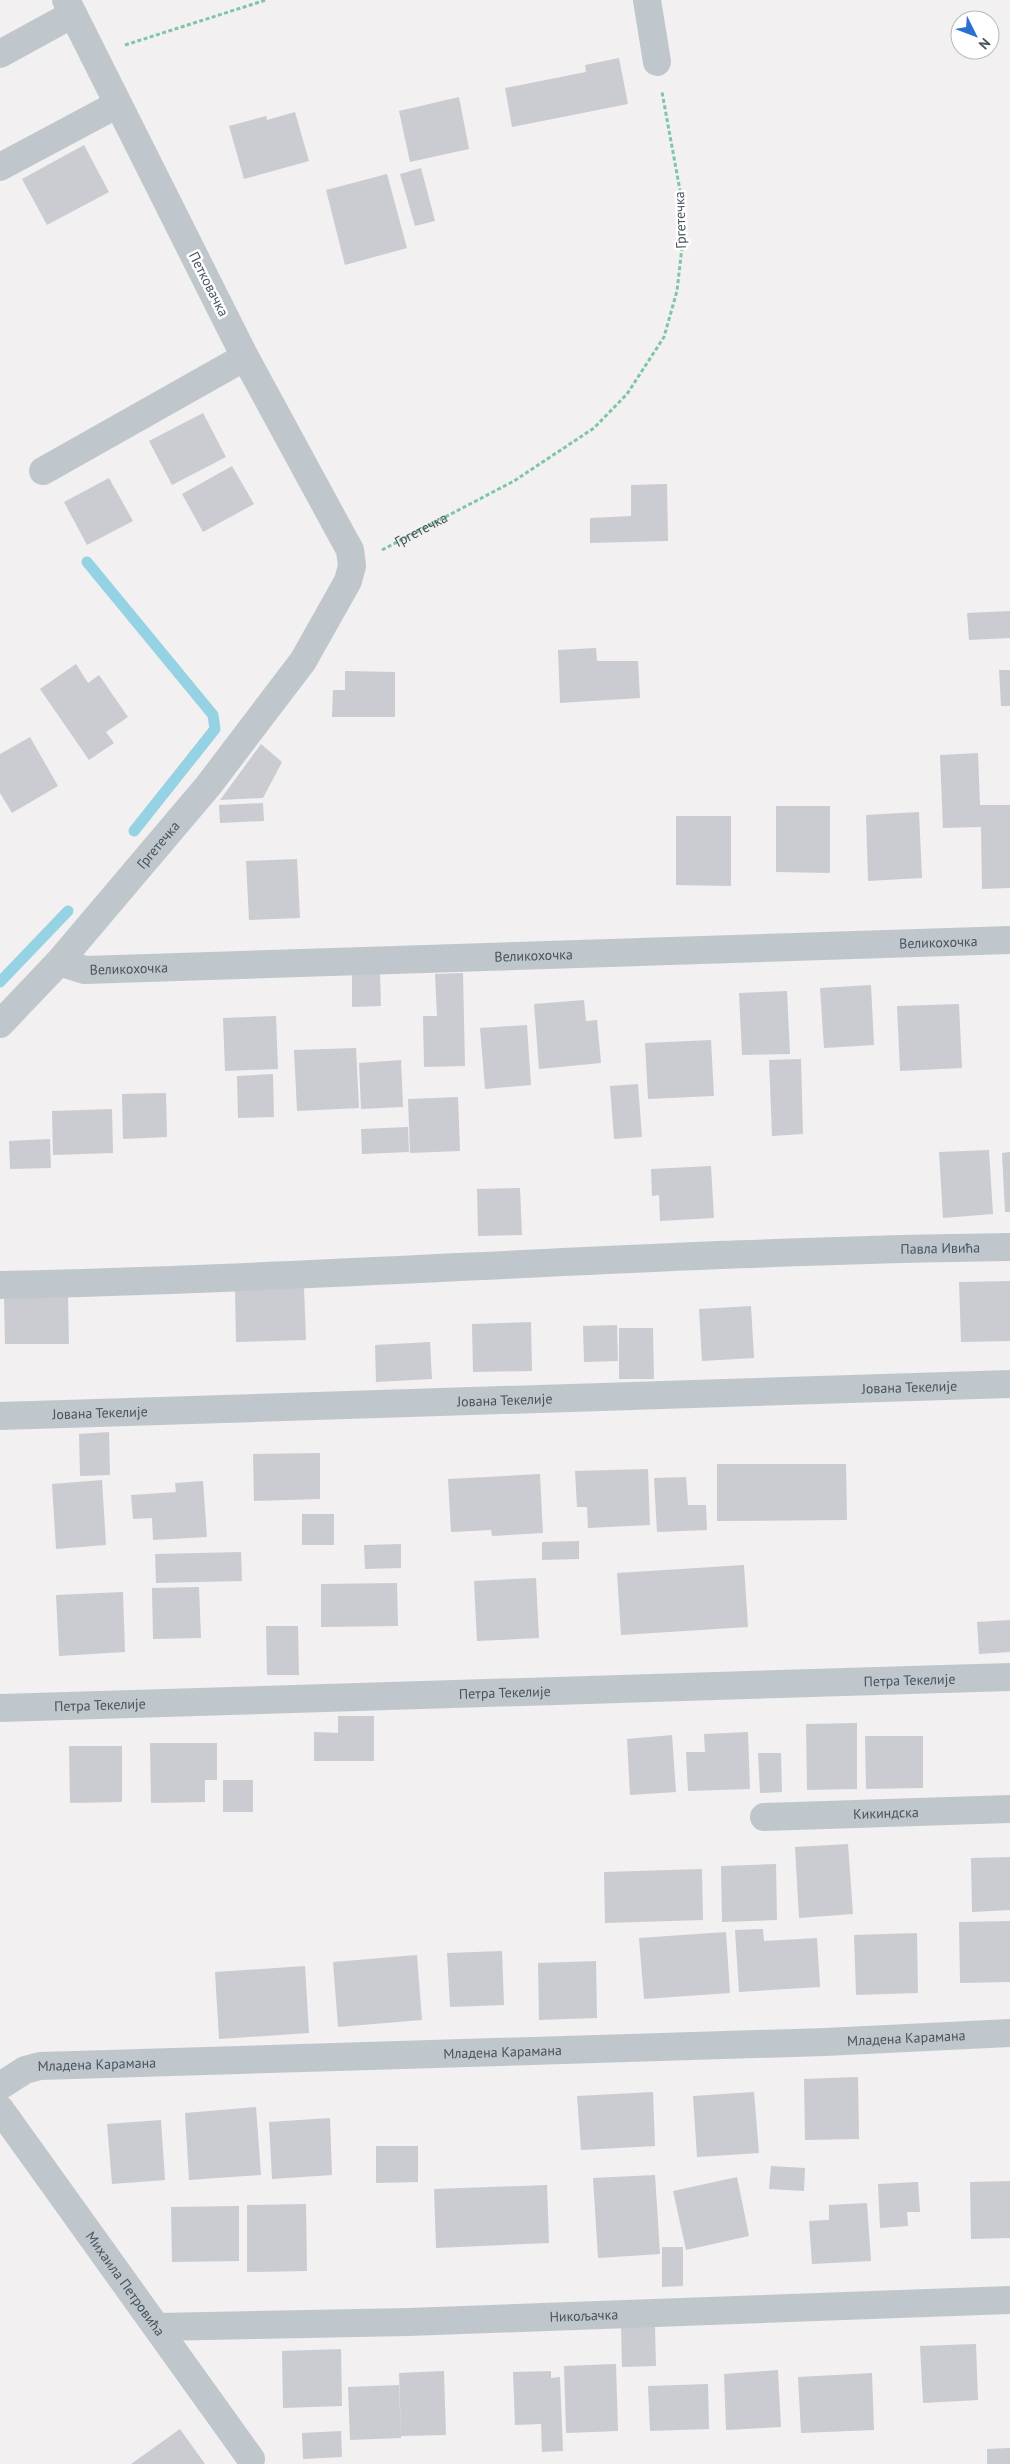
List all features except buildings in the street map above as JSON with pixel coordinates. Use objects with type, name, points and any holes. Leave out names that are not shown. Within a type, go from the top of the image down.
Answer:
[{"type":"street","points":[[647,0],[657,62]]},
{"type":"street","name":"Петковачка","points":[[70,7],[246,357],[350,550],[352,566]]},
{"type":"street","points":[[0,54],[70,7]]},
{"type":"street","points":[[0,167],[118,104]]},
{"type":"street","points":[[43,471],[246,357]]},
{"type":"street","name":"Гргетечка","points":[[0,1024],[59,962],[208,786],[303,661],[348,581],[352,566]]},
{"type":"street","name":"Великохочка","points":[[59,962],[85,970],[1010,940]]},
{"type":"street","name":"Павла Ивића","points":[[0,1285],[148,1282],[870,1248],[1010,1247]]},
{"type":"street","name":"Јована Текелије","points":[[0,1416],[1010,1384]]},
{"type":"street","name":"Петра Текелије","points":[[0,1708],[1010,1677]]},
{"type":"street","name":"Кикиндска","points":[[764,1817],[1010,1809]]},
{"type":"street","name":"Младена Карамана","points":[[0,2086],[25,2070],[40,2066],[825,2042],[1010,2032]]},
{"type":"street","name":"Михаила Петровића","points":[[0,2109],[251,2459]]},
{"type":"street","name":"Никољачка","points":[[158,2327],[410,2322],[1010,2300]]},
{"type":"path","points":[[94,55],[266,0]]},
{"type":"path","name":"Гргетечка","points":[[352,566],[514,481],[594,428],[627,394],[664,337],[677,291],[682,247],[681,196],[657,62]]},
{"type":"waterway","points":[[87,562],[213,715],[215,729],[134,831]]},
{"type":"waterway","points":[[0,982],[68,911]]}]
